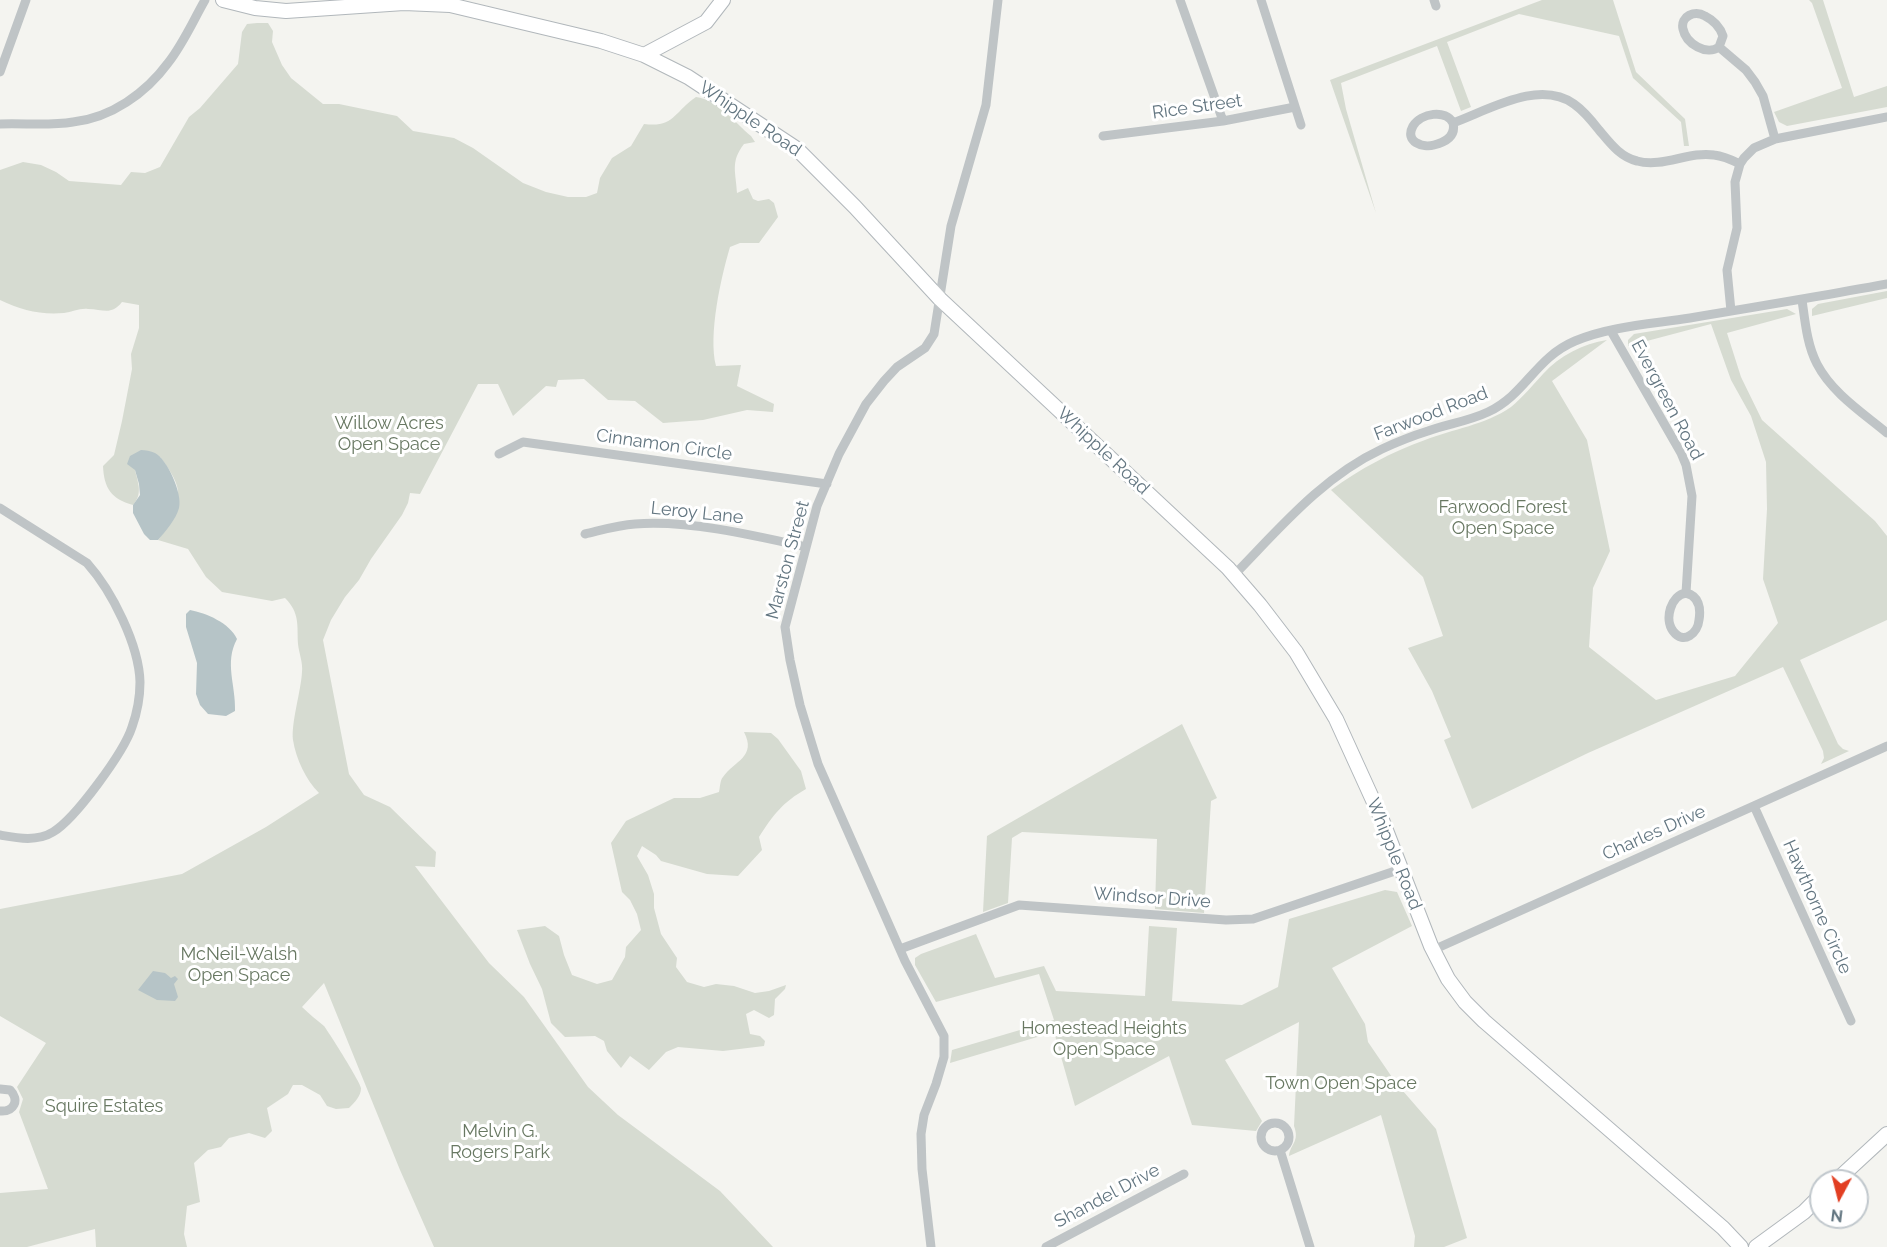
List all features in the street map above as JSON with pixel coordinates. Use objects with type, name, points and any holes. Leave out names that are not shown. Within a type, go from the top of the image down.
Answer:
[{"type":"main road","name":"Whipple Road","points":[[223,0],[255,8],[286,11],[404,3],[450,5],[601,41],[644,55],[688,77],[797,149],[855,207],[940,299],[1234,575],[1296,652],[1335,719],[1382,820],[1434,950],[1448,979],[1465,1002],[1484,1021],[1717,1222],[1741,1247]]},
{"type":"main road","points":[[644,55],[706,22],[723,0]]},
{"type":"main road","points":[[1849,1169],[1887,1134]]},
{"type":"main road","points":[[1756,1247],[1809,1206]]},
{"type":"street","points":[[0,72],[26,0]]},
{"type":"street","points":[[0,124],[40,125],[75,122],[104,114],[131,99],[155,80],[170,62],[206,0]]},
{"type":"street","name":"Marston Street","points":[[931,1247],[922,1169],[921,1134],[924,1114],[944,1057],[944,1036],[900,950],[818,764],[800,705],[785,627],[817,506],[839,454],[866,404],[884,381],[897,367],[925,348],[934,334],[951,226],[987,105],[998,0]]},
{"type":"street","points":[[1180,0],[1223,121]]},
{"type":"street","points":[[1261,0],[1301,125]]},
{"type":"street","points":[[1693,13],[1699,13],[1712,21],[1722,33],[1723,39],[1719,46],[1715,50],[1707,51],[1693,43],[1683,31],[1686,18],[1693,13]]},
{"type":"street","points":[[1719,46],[1746,70],[1759,88],[1775,138]]},
{"type":"street","points":[[1453,123],[1528,95],[1547,94],[1573,102],[1622,155],[1635,160],[1653,163],[1709,154],[1722,156],[1740,164]]},
{"type":"street","name":"Rice Street","points":[[1103,136],[1223,121],[1295,107]]},
{"type":"street","points":[[1443,114],[1449,116],[1453,123],[1454,131],[1451,136],[1438,144],[1419,146],[1411,135],[1414,125],[1428,117],[1443,114]]},
{"type":"street","points":[[1731,311],[1727,270],[1736,236],[1734,189],[1740,164],[1754,148],[1775,138],[1887,117]]},
{"type":"street","name":"Farwood Road","points":[[1234,575],[1302,506],[1338,475],[1380,450],[1493,409],[1517,392],[1541,363],[1553,353],[1582,339],[1611,331],[1887,284]]},
{"type":"street","points":[[1802,300],[1809,340],[1821,371],[1840,393],[1887,433]]},
{"type":"street","name":"Evergreen Road","points":[[1611,331],[1686,465],[1692,496],[1686,593]]},
{"type":"street","name":"Cinnamon Circle","points":[[499,454],[523,442],[827,484]]},
{"type":"street","points":[[0,522],[3,511],[87,563],[98,576],[119,615],[138,662],[140,681],[139,702],[131,729],[123,745],[91,794],[67,822],[52,833],[36,839],[0,835]]},
{"type":"street","name":"Leroy Lane","points":[[585,534],[610,528],[653,524],[709,529],[806,547]]},
{"type":"street","points":[[1686,593],[1692,594],[1698,600],[1700,616],[1696,631],[1684,637],[1672,630],[1670,614],[1674,599],[1686,593]]},
{"type":"street","name":"Charles Drive","points":[[1434,950],[1887,746]]},
{"type":"street","name":"Hawthorne Circle","points":[[1754,806],[1851,1021]]},
{"type":"street","name":"Windsor Drive","points":[[900,950],[1019,905],[1226,920],[1253,919],[1401,869]]},
{"type":"street","points":[[0,1089],[10,1090],[16,1100],[11,1109],[0,1111]]},
{"type":"street","points":[[1280,1150],[1310,1247]]},
{"type":"street","name":"Shandel Drive","points":[[1046,1247],[1184,1174]]},
{"type":"green space","points":[[1542,0],[1613,0],[1636,72],[1685,119],[1689,146],[1684,146],[1681,122],[1633,78],[1619,36],[1519,14],[1447,42],[1471,107],[1461,111],[1437,46],[1341,83],[1346,109],[1376,213],[1330,80]]},
{"type":"green space","points":[[1809,0],[1823,0],[1854,97],[1887,86],[1887,107],[1787,126],[1779,122],[1774,112],[1842,88]]},
{"type":"green space","points":[[268,23],[273,31],[272,42],[282,65],[291,78],[323,104],[339,104],[397,116],[413,131],[454,138],[473,148],[523,183],[546,192],[568,197],[586,197],[597,193],[600,178],[612,158],[631,146],[644,124],[662,124],[668,121],[696,97],[719,107],[755,142],[744,144],[737,156],[735,167],[737,193],[748,188],[753,199],[758,201],[769,199],[774,203],[778,217],[759,243],[740,243],[730,247],[717,306],[714,353],[716,366],[741,365],[737,386],[774,404],[773,412],[747,410],[703,420],[663,423],[635,401],[608,400],[584,379],[558,380],[556,387],[546,386],[513,416],[498,384],[478,384],[420,494],[410,493],[402,515],[345,597],[331,620],[323,640],[349,774],[364,795],[390,807],[436,852],[435,867],[415,866],[489,963],[524,997],[588,1087],[618,1115],[720,1191],[773,1247],[434,1247],[324,983],[302,1007],[324,1026],[337,1046],[360,1084],[359,1096],[349,1108],[336,1109],[327,1106],[320,1095],[302,1085],[293,1085],[288,1094],[267,1108],[272,1131],[265,1138],[249,1133],[229,1138],[221,1147],[208,1150],[194,1163],[200,1202],[187,1206],[184,1234],[187,1247],[96,1247],[95,1229],[27,1247],[0,1247],[0,1193],[48,1189],[19,1112],[23,1099],[17,1087],[46,1043],[0,1016],[0,909],[182,874],[266,827],[319,793],[302,769],[293,740],[293,725],[302,669],[297,619],[290,604],[285,598],[272,601],[222,592],[206,577],[188,549],[158,540],[171,517],[178,491],[174,478],[160,457],[135,470],[139,493],[133,505],[114,496],[105,481],[103,466],[114,455],[122,421],[132,369],[131,354],[139,328],[139,305],[122,302],[114,309],[106,311],[85,309],[47,313],[15,307],[0,300],[0,170],[23,162],[41,165],[69,181],[121,185],[131,172],[145,173],[160,167],[189,117],[200,108],[238,64],[242,32],[247,24]]},
{"type":"green space","points":[[1887,291],[1887,298],[1812,316],[1812,309],[1818,304]]},
{"type":"green space","name":"Farwood Forest Open Space","points":[[1787,309],[1796,314],[1727,333],[1741,377],[1762,420],[1875,521],[1887,536],[1887,620],[1800,660],[1838,744],[1849,751],[1821,764],[1824,758],[1823,751],[1783,667],[1588,753],[1472,809],[1444,740],[1451,737],[1432,691],[1408,648],[1443,636],[1423,577],[1331,490],[1365,468],[1400,450],[1501,413],[1511,407],[1564,356],[1589,344],[1607,340],[1552,381],[1587,440],[1610,551],[1593,588],[1589,647],[1656,700],[1735,676],[1778,623],[1763,579],[1767,509],[1766,462],[1751,416],[1731,380],[1711,324],[1628,346],[1628,340],[1634,334]]},
{"type":"green space","points":[[1182,724],[1217,798],[1211,801],[1204,913],[1155,909],[1157,839],[1022,832],[1012,838],[1008,903],[983,912],[987,836]]},
{"type":"green space","points":[[744,732],[771,733],[778,739],[801,771],[806,789],[785,804],[769,822],[759,837],[762,850],[738,876],[707,874],[661,861],[642,846],[637,856],[648,875],[654,894],[654,908],[661,934],[677,958],[676,967],[687,982],[704,987],[716,984],[734,986],[755,993],[786,985],[785,989],[775,999],[774,1015],[769,1018],[754,1010],[746,1014],[750,1034],[760,1036],[765,1041],[764,1046],[723,1051],[678,1047],[666,1052],[649,1070],[630,1056],[621,1068],[607,1051],[604,1041],[595,1036],[565,1037],[551,1023],[542,989],[517,930],[545,926],[559,936],[572,975],[597,984],[612,980],[625,957],[626,947],[641,930],[630,900],[622,892],[611,843],[626,821],[674,798],[700,798],[719,792],[722,778],[746,753],[748,747]]},
{"type":"green space","points":[[1385,890],[1397,892],[1412,926],[1332,968],[1365,1024],[1368,1042],[1396,1083],[1436,1129],[1467,1238],[1444,1247],[1414,1247],[1415,1236],[1381,1115],[1289,1156],[1296,1136],[1294,1126],[1299,1022],[1225,1060],[1262,1121],[1256,1131],[1192,1125],[1169,1056],[1075,1106],[1054,1032],[950,1063],[952,1050],[1054,1020],[1039,974],[936,1002],[915,965],[915,958],[921,954],[976,934],[995,978],[1044,966],[1056,991],[1145,996],[1149,926],[1177,928],[1172,1001],[1242,1005],[1278,987],[1289,919]]},
{"type":"shaded area","points":[[141,450],[155,453],[160,457],[169,469],[179,494],[178,512],[158,540],[150,540],[144,534],[133,513],[133,505],[140,495],[139,484],[135,470],[127,464],[130,456]]},
{"type":"shaded area","points":[[190,610],[217,620],[229,628],[237,639],[231,657],[235,711],[226,716],[208,714],[200,705],[196,694],[197,663],[186,627],[186,614]]},
{"type":"shaded area","points":[[153,971],[165,973],[171,978],[175,976],[178,979],[174,984],[178,997],[175,1001],[157,1000],[138,990]]},
{"type":"park label","name":"Willow Acres Open Space","points":[[389,434]]},
{"type":"park label","name":"McNeil-Walsh Open Space","points":[[239,965]]},
{"type":"park label","name":"Homestead Heights Open Space","points":[[1104,1039]]},
{"type":"park label","name":"Town Open Space","points":[[1341,1084]]},
{"type":"park label","name":"Squire Estates","points":[[104,1107]]},
{"type":"park label","name":"Melvin G. Rogers Park","points":[[500,1142]]}]
